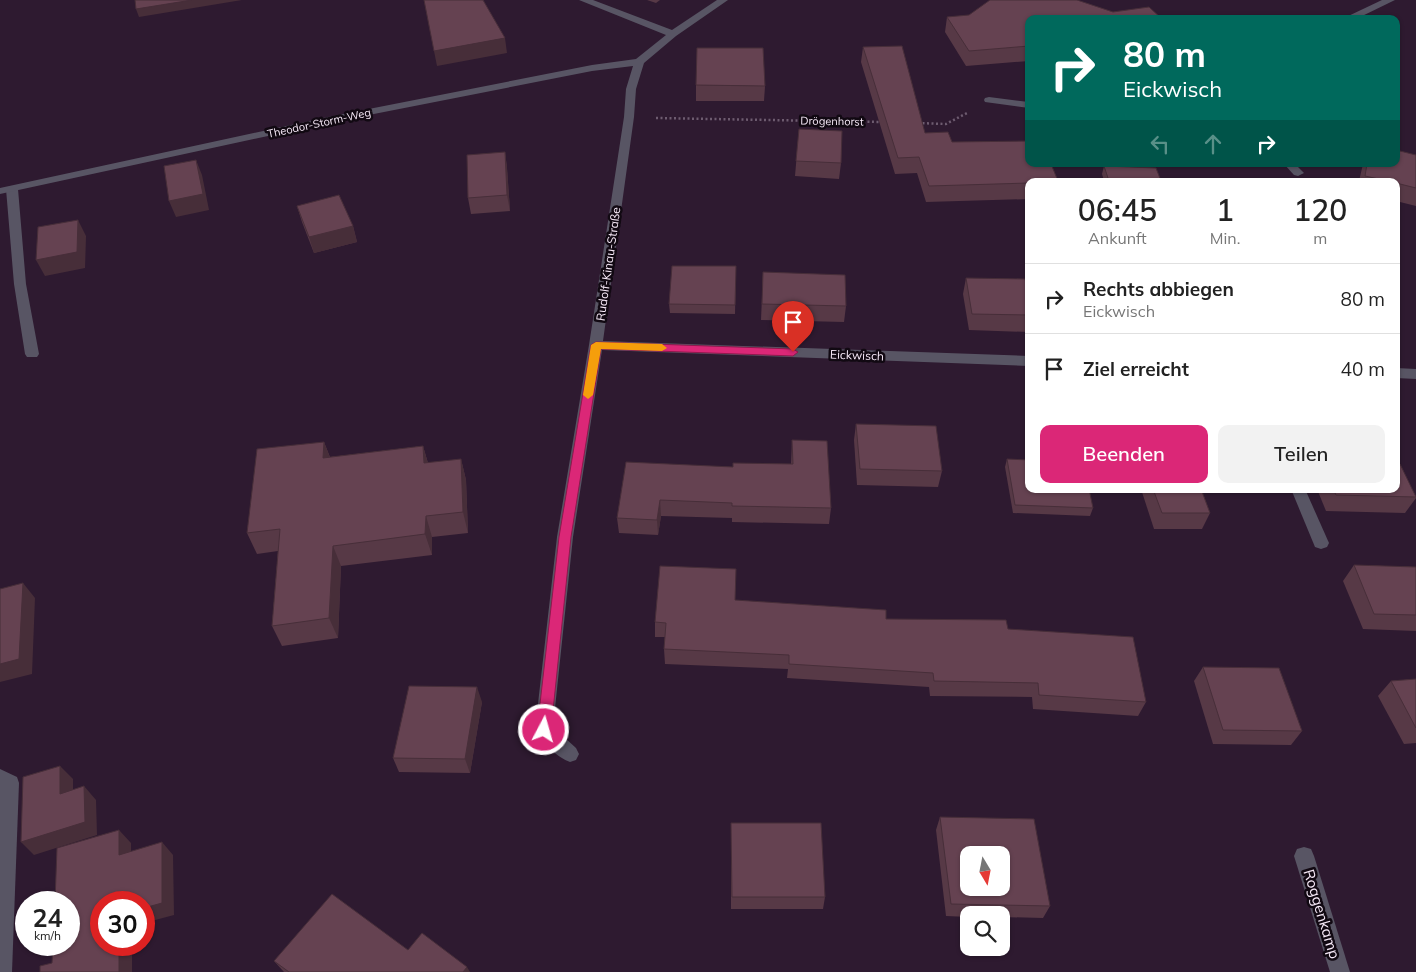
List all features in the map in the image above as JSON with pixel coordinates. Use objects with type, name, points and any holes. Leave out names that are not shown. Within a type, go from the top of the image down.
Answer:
[{"type":"street","points":[[584,0],[673,34]]},
{"type":"street","points":[[639,62],[673,34],[723,0]]},
{"type":"street","points":[[1356,15],[1390,0]]},
{"type":"street","name":"Rudolf-Kinau-Straße","points":[[570,754],[544,730],[565,537],[596,345],[629,117],[631,89],[639,62]]},
{"type":"street","name":"Theodor-Storm-Weg","points":[[6,190],[338,118],[592,68],[639,62]]},
{"type":"street","points":[[989,100],[1025,104]]},
{"type":"street","points":[[1291,167],[1298,173]]},
{"type":"street","points":[[6,190],[32,354]]},
{"type":"street","name":"Eickwisch","points":[[596,345],[1025,360]]},
{"type":"street","points":[[1400,373],[1416,374]]},
{"type":"street","points":[[1300,493],[1322,543]]},
{"type":"street","points":[[0,777],[10,783],[2,972]]},
{"type":"street","name":"Roggenkamp","points":[[1304,856],[1340,972]]},
{"type":"path","points":[[917,123],[946,124],[989,100]]},
{"type":"path","name":"Drögenhorst","points":[[629,117],[888,122]]},
{"type":"building","points":[[135,0],[192,0],[136,9]]},
{"type":"building","points":[[424,0],[483,0],[505,38],[434,51]]},
{"type":"building","points":[[990,0],[1077,0],[1113,12],[1149,7],[1158,15],[1025,15],[1025,46],[969,51],[947,17],[969,15]]},
{"type":"building","points":[[902,46],[925,133],[948,132],[952,142],[1025,141],[1025,167],[1052,167],[1057,178],[1025,178],[1025,183],[929,186],[919,157],[898,158],[863,47]]},
{"type":"building","points":[[697,48],[763,48],[765,86],[696,85]]},
{"type":"building","points":[[799,129],[842,131],[841,163],[796,161]]},
{"type":"building","points":[[1400,151],[1416,155],[1416,188],[1400,184],[1400,178],[1365,176],[1366,167],[1400,167]]},
{"type":"building","points":[[505,152],[507,195],[468,198],[467,155]]},
{"type":"building","points":[[196,160],[203,194],[169,201],[164,166]]},
{"type":"building","points":[[1104,167],[1156,168],[1160,178],[1108,178]]},
{"type":"building","points":[[339,195],[353,226],[309,237],[297,206]]},
{"type":"building","points":[[78,220],[77,252],[36,260],[38,227]]},
{"type":"building","points":[[672,266],[736,266],[735,305],[669,304]]},
{"type":"building","points":[[763,272],[845,275],[846,306],[762,304]]},
{"type":"building","points":[[966,278],[1025,279],[1025,315],[972,314]]},
{"type":"building","points":[[856,424],[936,426],[942,471],[860,469]]},
{"type":"building","points":[[792,440],[827,441],[831,508],[732,506],[732,503],[660,500],[657,520],[617,518],[626,462],[733,467],[733,463],[793,464]]},
{"type":"building","points":[[324,442],[323,458],[423,446],[424,463],[461,459],[463,512],[426,516],[425,534],[333,546],[329,618],[272,626],[280,529],[247,533],[257,449]]},
{"type":"building","points":[[1007,459],[1025,460],[1025,493],[1090,493],[1093,508],[1015,505]]},
{"type":"building","points":[[1400,464],[1416,497],[1336,495],[1335,493],[1400,493]]},
{"type":"building","points":[[1154,493],[1202,493],[1210,513],[1162,513]]},
{"type":"building","points":[[1354,565],[1416,567],[1416,615],[1374,614]]},
{"type":"building","points":[[660,566],[736,569],[735,600],[886,610],[886,619],[1006,620],[1008,629],[1133,637],[1146,702],[1039,695],[1038,683],[934,681],[933,673],[789,664],[789,655],[664,649],[666,623],[655,622]]},
{"type":"building","points":[[23,583],[19,659],[0,664],[0,589]]},
{"type":"building","points":[[1203,667],[1279,668],[1302,731],[1223,730]]},
{"type":"building","points":[[1416,679],[1416,728],[1391,681]]},
{"type":"building","points":[[409,686],[477,687],[465,759],[393,758]]},
{"type":"building","points":[[60,766],[60,794],[84,786],[85,822],[21,842],[23,777]]},
{"type":"building","points":[[940,817],[1034,819],[1050,906],[951,904]]},
{"type":"building","points":[[731,823],[821,823],[825,897],[732,897]]},
{"type":"building","points":[[119,830],[119,855],[162,842],[162,903],[155,905],[155,891],[90,891],[90,956],[119,956],[119,972],[40,972],[40,966],[52,963],[52,956],[80,956],[80,891],[55,891],[57,848]]},
{"type":"building","points":[[332,894],[408,950],[422,933],[467,967],[463,972],[289,972],[274,961]]},
{"type":"slow traffic","points":[[588,395],[596,345],[662,348]]},
{"type":"route","points":[[544,730],[565,537],[596,345],[793,352]]}]
